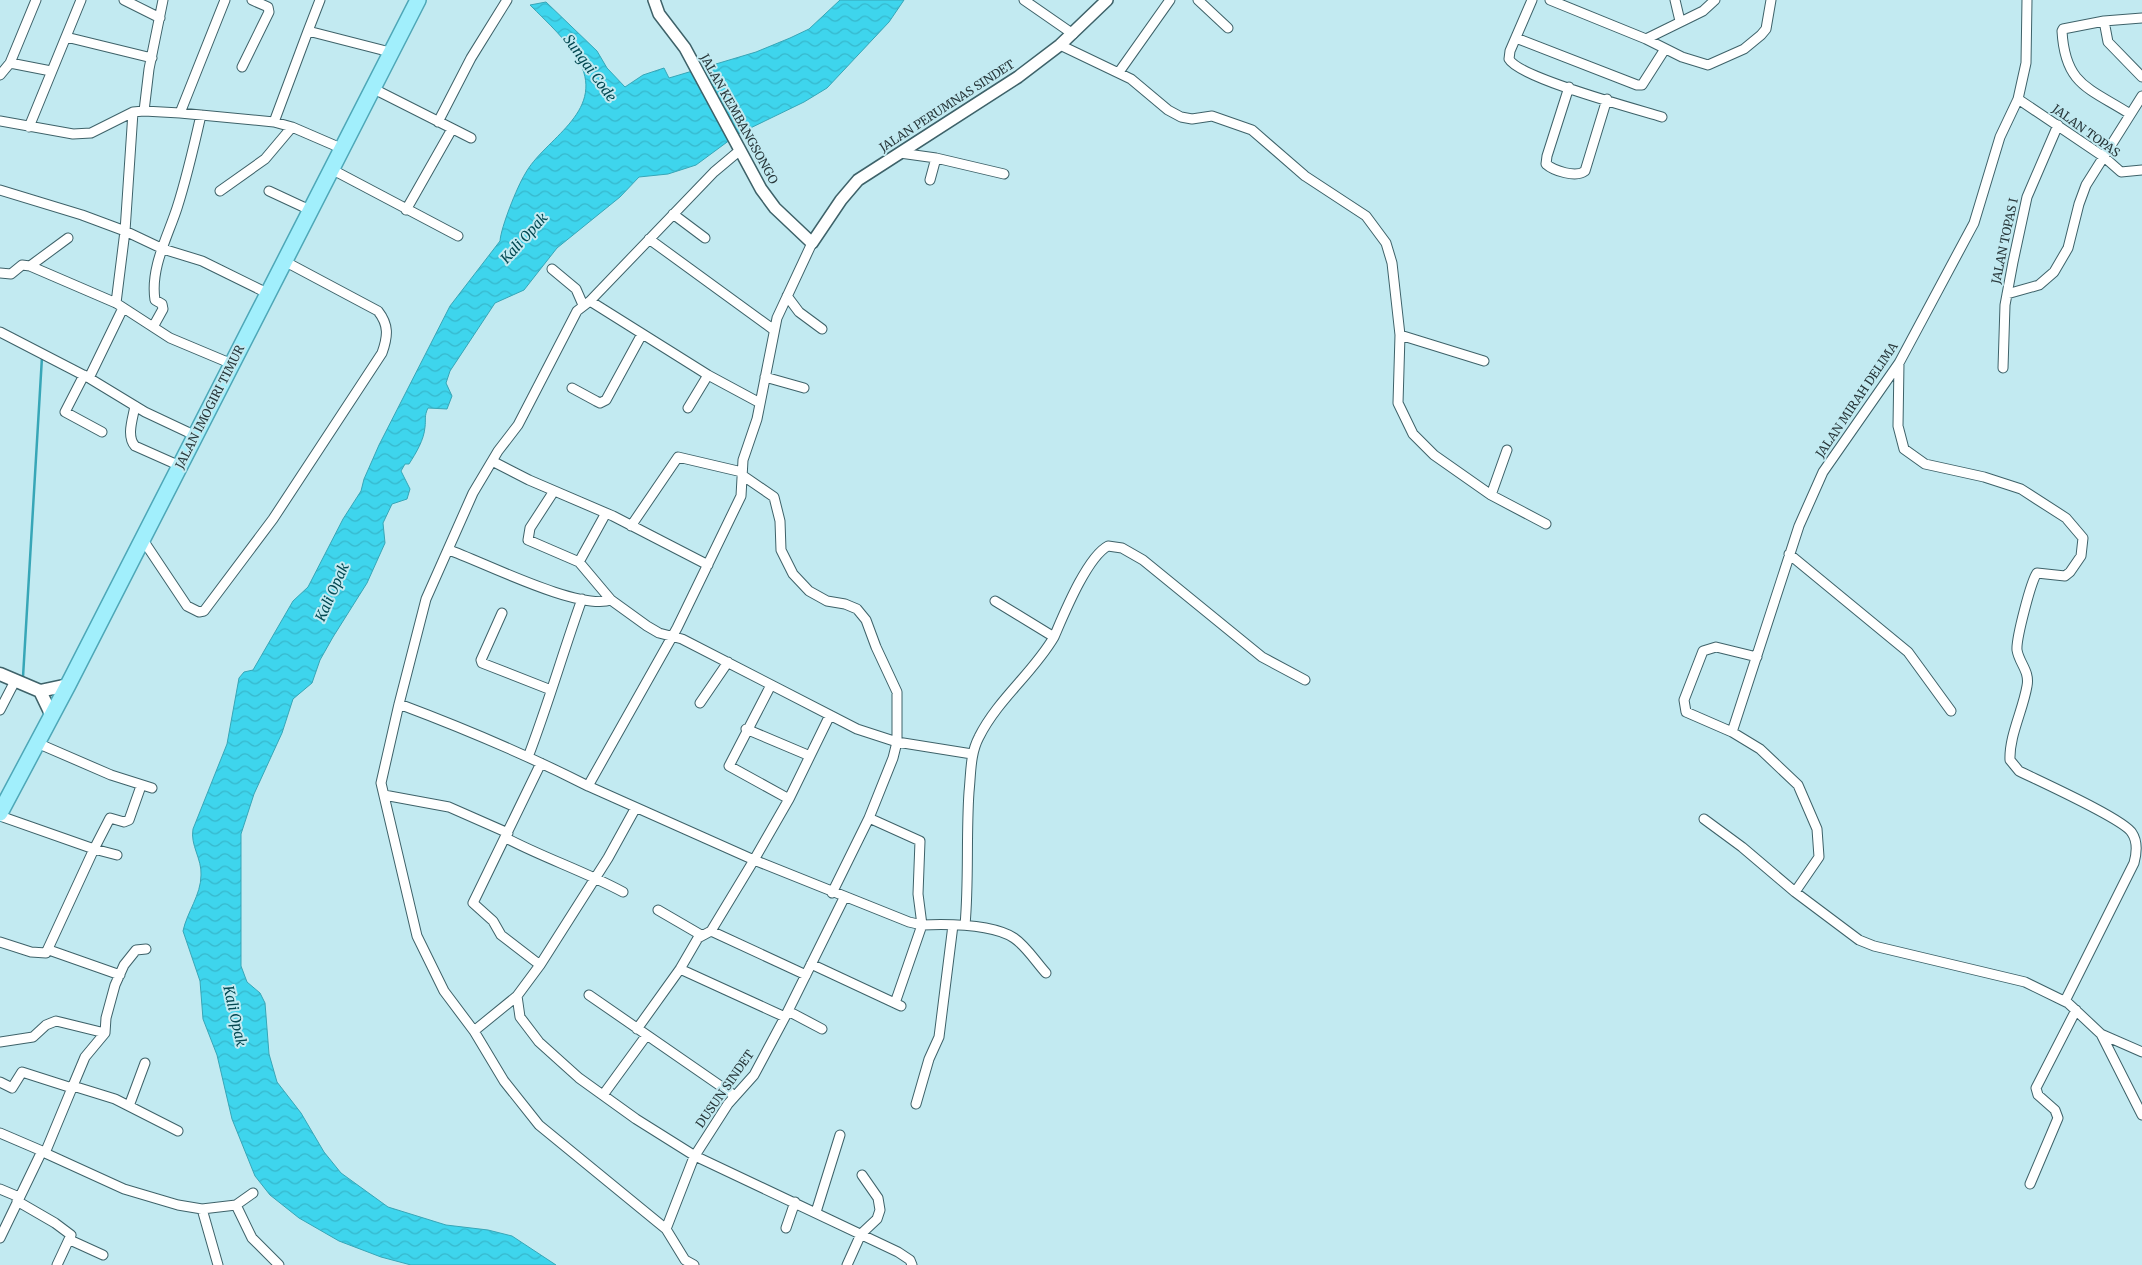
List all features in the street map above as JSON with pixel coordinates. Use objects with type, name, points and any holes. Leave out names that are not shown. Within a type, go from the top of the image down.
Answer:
[{"type":"main road","name":"JALAN IMOGIRI TIMUR","points":[[0,815],[286,262],[390,52],[418,0]]},
{"type":"main road","points":[[0,674],[40,691],[68,685]]},
{"type":"main road","points":[[40,691],[52,716]]},
{"type":"street","points":[[0,75],[10,63],[36,0]]},
{"type":"street","points":[[28,127],[81,0]]},
{"type":"street","points":[[124,0],[160,18]]},
{"type":"street","points":[[144,111],[163,0]]},
{"type":"street","points":[[180,113],[225,0]]},
{"type":"street","points":[[242,67],[269,12],[268,7],[252,0]]},
{"type":"street","points":[[274,122],[320,0]]},
{"type":"street","points":[[438,122],[471,58],[507,0]]},
{"type":"street","name":"JALAN KEMBANGSONGO","points":[[654,0],[659,14],[685,48],[739,150],[768,198],[812,243]]},
{"type":"street","points":[[1024,0],[1073,34]]},
{"type":"street","name":"JALAN PERUMNAS SINDET","points":[[812,243],[855,184],[867,173],[1000,90],[1060,46],[1107,0]]},
{"type":"street","points":[[1119,72],[1170,0]]},
{"type":"street","points":[[1198,0],[1228,28]]},
{"type":"street","points":[[1532,0],[1509,55],[1514,66],[1526,73],[1662,117]]},
{"type":"street","points":[[1675,0],[1680,21]]},
{"type":"street","points":[[1646,39],[1703,11],[1715,0]]},
{"type":"street","points":[[1553,1],[1699,63],[1716,62],[1744,49],[1761,36],[1766,29],[1771,0]]},
{"type":"street","name":"JALAN MIRAH DELIMA","points":[[1732,732],[1789,554],[1823,472],[1899,363],[1974,223],[2000,137],[2018,99],[2026,63],[2027,0]]},
{"type":"street","points":[[2130,114],[2084,86],[2068,66],[2063,52],[2064,28],[2104,21],[2142,18]]},
{"type":"street","points":[[2104,21],[2108,42],[2142,77]]},
{"type":"street","points":[[308,31],[390,52]]},
{"type":"street","points":[[66,37],[152,58]]},
{"type":"street","points":[[1516,38],[1637,85],[1642,85],[1665,49]]},
{"type":"street","points":[[1060,46],[1119,72],[1137,83],[1168,110],[1181,117],[1192,119],[1212,116],[1252,130],[1272,145],[1305,176],[1366,216],[1386,243],[1390,254],[1400,335],[1398,403],[1413,434],[1434,455],[1491,495],[1546,524]]},
{"type":"street","points":[[10,63],[51,72]]},
{"type":"street","points":[[1569,87],[1547,156],[1546,164],[1551,168],[1576,175],[1585,171],[1607,99]]},
{"type":"street","points":[[372,88],[471,138]]},
{"type":"street","points":[[2007,294],[2039,285],[2054,272],[2068,248],[2082,194],[2142,96]]},
{"type":"street","name":"JALAN TOPAS","points":[[2018,99],[2104,157],[2121,172],[2142,170]]},
{"type":"street","points":[[102,432],[65,412],[86,376],[119,305],[133,112]]},
{"type":"street","points":[[0,121],[73,134],[91,133],[133,112],[180,113],[274,122],[292,127],[343,149]]},
{"type":"street","points":[[153,327],[163,309],[162,304],[155,300],[157,268],[188,172],[201,115]]},
{"type":"street","name":"JALAN TOPAS I","points":[[2003,368],[2007,294],[2027,197],[2058,125]]},
{"type":"street","points":[[220,191],[265,159],[292,127]]},
{"type":"street","points":[[406,210],[452,129]]},
{"type":"street","points":[[688,1263],[666,1229],[539,1125],[504,1080],[474,1031],[444,991],[417,936],[381,783],[426,599],[473,493],[492,461],[518,425],[571,321],[714,172],[739,150]]},
{"type":"street","points":[[900,153],[936,158],[1004,174]]},
{"type":"street","points":[[930,180],[936,158]]},
{"type":"street","points":[[333,170],[458,236]]},
{"type":"street","points":[[0,190],[82,215],[125,231],[163,249],[202,261],[269,294]]},
{"type":"street","points":[[269,191],[312,211]]},
{"type":"street","points":[[673,214],[705,238]]},
{"type":"street","points":[[30,266],[68,238]]},
{"type":"street","points":[[649,239],[774,330]]},
{"type":"street","points":[[588,786],[672,637],[741,496],[743,460],[757,419],[774,330],[786,296],[812,243]]},
{"type":"street","points":[[143,540],[187,606],[198,612],[204,611],[273,519],[382,353],[388,333],[384,319],[378,312],[286,262]]},
{"type":"street","points":[[0,273],[11,274],[22,265],[30,266],[119,305],[170,338],[232,364]]},
{"type":"street","points":[[552,269],[576,290],[587,303],[708,375],[760,403]]},
{"type":"street","points":[[786,296],[799,312],[822,329]]},
{"type":"street","points":[[0,332],[86,376],[135,406],[196,436]]},
{"type":"street","points":[[572,388],[596,401],[606,400],[642,334]]},
{"type":"street","points":[[1400,335],[1484,361]]},
{"type":"street","points":[[1899,363],[1898,426],[1904,449],[1925,464],[1984,477],[2030,494],[2066,518],[2082,538],[2083,551],[2070,572],[2059,576],[2037,572],[2032,582],[2017,647],[2020,660],[2026,671],[2027,685],[2010,760],[2019,771],[2125,824],[2136,843],[2136,853],[2134,863],[2065,1001]]},
{"type":"street","points":[[688,408],[708,375]]},
{"type":"street","points":[[764,377],[804,388]]},
{"type":"street","points":[[135,406],[130,436],[132,443],[180,466]]},
{"type":"street","points":[[1491,495],[1507,450]]},
{"type":"street","points":[[631,526],[678,457],[742,474],[774,497],[780,521],[780,550],[793,574],[809,591],[827,601],[857,609],[866,620],[897,692],[897,742],[893,758],[869,818],[832,893]]},
{"type":"street","points":[[492,461],[554,491],[606,513],[708,565]]},
{"type":"street","points":[[554,491],[530,528],[528,540],[579,562],[610,600],[647,626],[672,637],[682,639],[857,730],[897,742],[972,754]]},
{"type":"street","points":[[579,562],[606,513]]},
{"type":"street","points":[[965,925],[968,890],[967,828],[972,754],[979,736],[1009,692],[1045,652],[1080,582],[1101,550],[1108,546],[1122,548],[1143,560],[1262,657],[1305,680]]},
{"type":"street","points":[[449,550],[554,592],[582,599],[603,602],[610,600]]},
{"type":"street","points":[[1789,554],[1908,652],[1951,711]]},
{"type":"street","points":[[528,757],[582,599]]},
{"type":"street","points":[[995,601],[1054,637]]},
{"type":"street","points":[[502,613],[482,663],[551,690]]},
{"type":"street","points":[[1756,656],[1716,647],[1703,651],[1684,700],[1686,712],[1732,732],[1760,749],[1798,785],[1817,829],[1819,857],[1796,892]]},
{"type":"street","points":[[700,703],[728,662]]},
{"type":"street","points":[[0,710],[15,681]]},
{"type":"street","points":[[770,685],[746,728],[729,764],[729,768],[789,799]]},
{"type":"street","points":[[399,704],[542,762],[636,809],[844,898],[922,925],[965,925],[1015,939],[1046,973]]},
{"type":"street","points":[[637,1029],[680,969],[701,935],[710,931],[754,860],[789,799],[830,715]]},
{"type":"street","points":[[746,728],[810,756]]},
{"type":"street","points":[[37,743],[111,775],[152,788]]},
{"type":"street","points":[[540,965],[500,935],[493,921],[473,903],[542,762]]},
{"type":"street","points":[[1,943],[42,954],[49,950],[94,848],[110,818],[124,822],[129,820],[141,786]]},
{"type":"street","points":[[384,795],[449,807],[550,860],[596,877],[623,892]]},
{"type":"street","points":[[474,1031],[518,996],[596,877],[636,809]]},
{"type":"street","points":[[0,815],[116,855]]},
{"type":"street","points":[[811,964],[898,1005],[922,925],[918,894],[920,841],[869,818]]},
{"type":"street","points":[[1704,819],[1859,940],[1874,946],[2025,982],[2065,1001],[2101,1034],[2142,1115]]},
{"type":"street","name":"DUSUN SINDET","points":[[666,1229],[695,1156],[735,1096],[754,1075],[787,1014],[844,898]]},
{"type":"street","points":[[658,910],[701,935]]},
{"type":"street","points":[[916,1104],[929,1059],[939,1037],[954,925]]},
{"type":"street","points":[[710,931],[806,975]]},
{"type":"street","points":[[0,1238],[18,1199],[44,1152],[86,1057],[105,1033],[106,1018],[120,975],[136,950],[146,949]]},
{"type":"street","points":[[49,950],[120,975]]},
{"type":"street","points":[[680,969],[822,1029]]},
{"type":"street","points":[[589,995],[735,1096]]},
{"type":"street","points":[[518,996],[520,1016],[539,1042],[562,1064],[603,1095],[695,1156],[898,1252],[910,1260],[912,1265]]},
{"type":"street","points":[[2030,1184],[2058,1118],[2055,1110],[2038,1096],[2036,1088],[2076,1010]]},
{"type":"street","points":[[0,1042],[33,1037],[46,1025],[56,1021],[105,1033]]},
{"type":"street","points":[[2101,1034],[2142,1052]]},
{"type":"street","points":[[603,1095],[646,1036]]},
{"type":"street","points":[[128,1106],[145,1063]]},
{"type":"street","points":[[0,1082],[12,1088],[22,1072],[115,1099],[178,1131]]},
{"type":"street","points":[[0,1133],[124,1189],[161,1201],[202,1209],[236,1205],[253,1193]]},
{"type":"street","points":[[816,1212],[840,1135]]},
{"type":"street","points":[[847,1265],[861,1234],[877,1219],[880,1203],[862,1175]]},
{"type":"street","points":[[0,1188],[62,1228],[71,1236],[57,1265]]},
{"type":"street","points":[[786,1228],[795,1202]]},
{"type":"street","points":[[236,1205],[252,1238],[279,1265]]},
{"type":"street","points":[[202,1209],[218,1265]]},
{"type":"street","points":[[70,1240],[103,1255]]},
{"type":"water","points":[[840,0],[904,0],[889,22],[827,88],[804,102],[738,134],[696,165],[668,174],[639,177],[620,197],[557,248],[524,290],[495,303],[450,371],[446,383],[452,396],[447,409],[428,408],[421,442],[409,464],[405,464],[401,471],[410,489],[407,499],[392,504],[383,523],[385,543],[367,583],[320,660],[312,683],[293,699],[282,733],[254,794],[241,834],[241,966],[247,982],[260,993],[265,1003],[269,1054],[277,1082],[301,1113],[324,1152],[341,1173],[388,1207],[446,1225],[488,1230],[512,1236],[556,1265],[411,1265],[381,1257],[339,1241],[299,1218],[270,1195],[255,1176],[232,1119],[217,1055],[203,1019],[200,981],[183,931],[199,890],[200,882],[201,869],[193,841],[193,829],[227,744],[239,678],[244,672],[253,670],[293,601],[308,587],[343,519],[361,491],[364,479],[379,445],[450,306],[500,241],[510,207],[525,174],[534,161],[579,111],[585,97],[586,81],[580,63],[564,40],[530,5],[546,2],[597,51],[607,68],[625,87],[643,75],[664,68],[669,78],[756,52],[809,29]]},
{"type":"waterway","points":[[23,677],[42,357]]},
{"type":"water label","name":"Sungai Code","points":[[590,68]]},
{"type":"water label","name":"Kali Opak","points":[[524,238]]},
{"type":"water label","name":"Kali Opak","points":[[332,592]]},
{"type":"water label","name":"Kali Opak","points":[[235,1016]]}]
